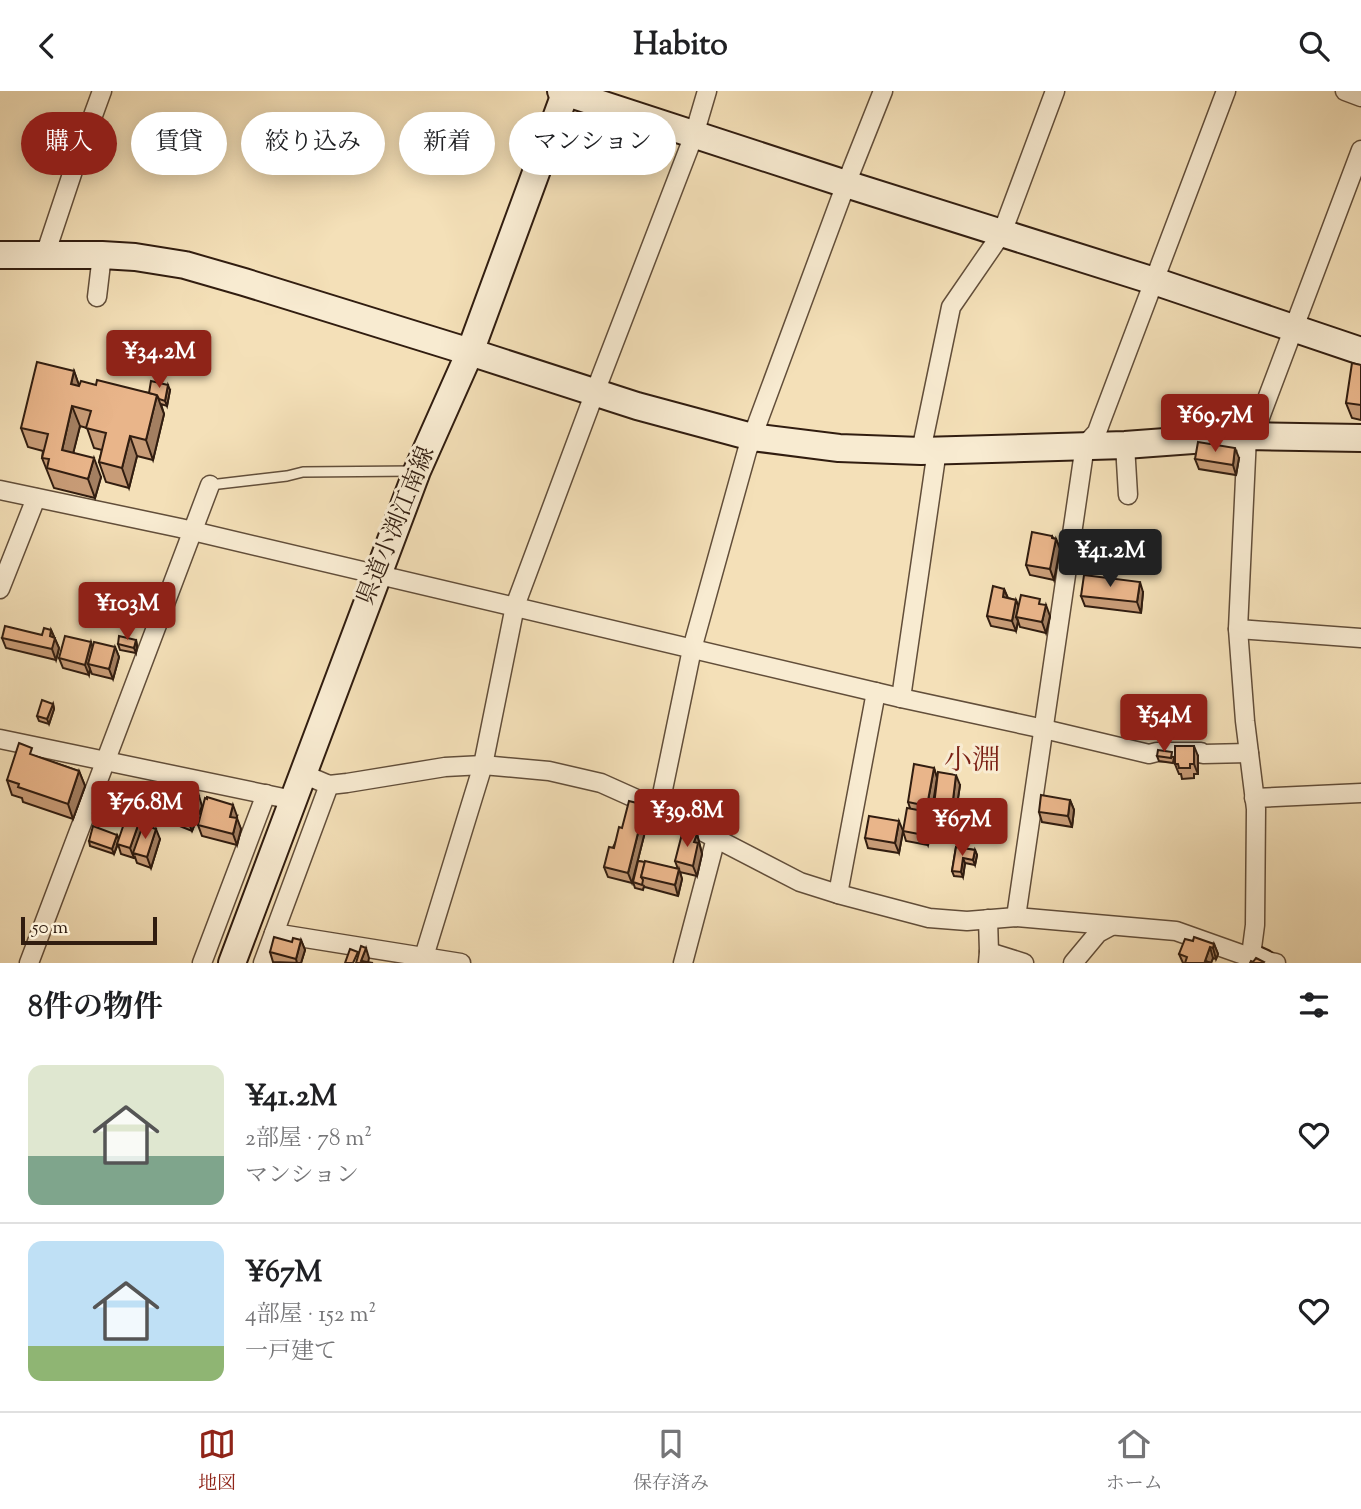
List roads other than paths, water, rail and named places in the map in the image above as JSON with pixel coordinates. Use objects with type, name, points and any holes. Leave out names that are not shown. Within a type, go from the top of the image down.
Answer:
[{"type":"street","points":[[45,255],[102,91]]},
{"type":"street","points":[[423,960],[483,765],[515,606],[594,392],[694,135],[707,91]]},
{"type":"street","points":[[659,809],[692,649],[752,437],[883,91]]},
{"type":"street","points":[[901,698],[929,450],[951,307],[1002,233],[1055,91]]},
{"type":"street","points":[[1016,917],[1085,445],[1097,432],[1226,91]]},
{"type":"street","points":[[1345,91],[1361,97]]},
{"type":"street","points":[[564,92],[1154,281],[1361,351]]},
{"type":"street","name":"県道小渕江南線","points":[[232,963],[417,471],[470,352],[564,92]]},
{"type":"street","points":[[303,774],[330,785],[445,767],[483,765],[549,771],[601,783],[659,809],[800,882],[838,894],[929,918],[967,921],[1016,917],[1176,931],[1260,962],[1255,925],[1256,809],[1238,629],[1250,436],[1361,150]]},
{"type":"street","points":[[0,255],[102,255],[185,265],[637,406],[752,437],[839,447],[929,450],[1125,445],[1250,436],[1361,438]]},
{"type":"street","points":[[97,297],[102,255]]},
{"type":"street","points":[[1125,445],[1128,495]]},
{"type":"street","points":[[29,963],[210,485]]},
{"type":"street","points":[[0,490],[192,531],[1149,754],[1249,753]]},
{"type":"street","points":[[0,589],[36,498]]},
{"type":"street","points":[[1238,629],[1361,638]]},
{"type":"street","points":[[838,894],[876,692]]},
{"type":"street","points":[[0,739],[293,800]]},
{"type":"street","points":[[263,963],[330,785]]},
{"type":"street","points":[[1254,798],[1360,788]]},
{"type":"street","points":[[202,963],[266,794]]},
{"type":"street","points":[[683,963],[716,838]]},
{"type":"street","points":[[988,919],[988,957],[1024,963]]},
{"type":"street","points":[[1073,963],[1098,933],[1111,926]]},
{"type":"street","points":[[274,933],[423,960],[461,963]]},
{"type":"lane","points":[[210,485],[303,472],[417,471]]},
{"type":"district","name":"小淵","points":[[972,762]]}]
